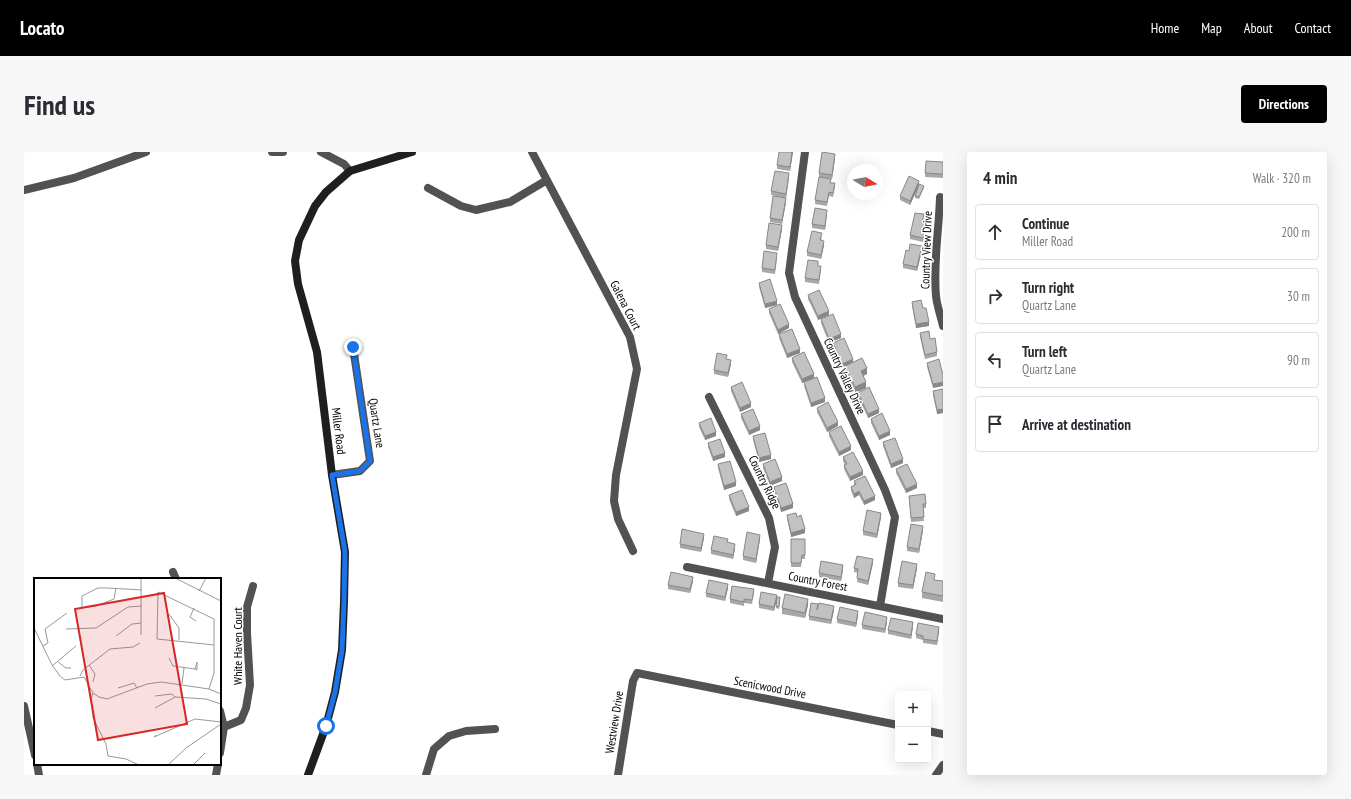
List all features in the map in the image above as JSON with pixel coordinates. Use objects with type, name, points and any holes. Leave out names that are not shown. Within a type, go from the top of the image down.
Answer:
[{"type":"street","points":[[24,190],[74,178],[146,152]]},
{"type":"street","points":[[272,152],[283,152]]},
{"type":"street","points":[[321,152],[344,164],[350,171]]},
{"type":"street","name":"Miller Road","points":[[308,775],[326,726],[335,692],[342,650],[345,552],[332,475],[317,352],[298,284],[296,261],[299,240],[315,206],[326,192],[350,171],[412,152]]},
{"type":"street","name":"Galena Court","points":[[532,152],[630,337],[637,369],[616,476],[614,502],[618,518],[633,551]]},
{"type":"street","name":"Country Valley Drive","points":[[805,152],[789,273],[795,297],[885,490],[895,517],[880,606]]},
{"type":"street","points":[[428,188],[461,206],[476,210],[510,202],[547,180]]},
{"type":"street","name":"Country View Drive","points":[[941,198],[940,219],[937,231],[935,275],[936,297],[943,326]]},
{"type":"street","name":"Quartz Lane","points":[[332,475],[360,471],[370,461],[353,347]]},
{"type":"street","name":"Country Ridge","points":[[709,397],[769,518],[775,547],[768,584]]},
{"type":"street","name":"Country Forest","points":[[687,567],[943,619]]},
{"type":"street","name":"White Haven Court","points":[[224,727],[241,720],[246,708],[250,685],[247,607],[253,586]]},
{"type":"street","name":"Scenicwood Drive","points":[[637,673],[895,724]]},
{"type":"street","name":"Westview Drive","points":[[618,775],[633,681],[637,673]]},
{"type":"street","points":[[24,706],[34,751]]},
{"type":"street","points":[[221,714],[224,727],[221,746]]},
{"type":"street","points":[[426,775],[434,749],[449,736],[466,731],[495,729]]},
{"type":"street","points":[[931,732],[943,734]]},
{"type":"street","points":[[37,765],[40,775]]},
{"type":"street","points":[[216,775],[218,765]]},
{"type":"street","points":[[936,775],[943,766]]},
{"type":"building","points":[[779,152],[792,152],[790,167],[777,165]]},
{"type":"building","points":[[822,152],[835,154],[832,175],[819,173]]},
{"type":"building","points":[[926,161],[943,162],[943,174],[925,173]]},
{"type":"building","points":[[775,171],[789,173],[786,194],[771,191]]},
{"type":"building","points":[[909,176],[919,181],[910,201],[900,196]]},
{"type":"building","points":[[819,177],[831,179],[830,183],[835,183],[833,193],[829,192],[827,202],[815,200]]},
{"type":"building","points":[[919,184],[924,186],[919,197],[915,196]]},
{"type":"building","points":[[773,196],[786,198],[782,220],[770,218]]},
{"type":"building","points":[[815,208],[827,210],[825,226],[812,224]]},
{"type":"building","points":[[915,213],[924,214],[922,223],[926,224],[923,238],[910,235]]},
{"type":"building","points":[[769,223],[782,225],[778,247],[766,245]]},
{"type":"building","points":[[812,231],[822,233],[820,240],[824,241],[821,255],[807,252]]},
{"type":"building","points":[[910,244],[922,246],[917,267],[903,264],[906,250],[909,251]]},
{"type":"building","points":[[764,251],[777,253],[775,270],[762,268]]},
{"type":"building","points":[[808,260],[818,261],[818,266],[821,266],[819,280],[805,278]]},
{"type":"building","points":[[770,279],[777,301],[765,304],[759,283]]},
{"type":"building","points":[[819,290],[829,311],[818,316],[808,295]]},
{"type":"building","points":[[921,300],[923,308],[926,308],[929,322],[916,324],[912,302]]},
{"type":"building","points":[[780,304],[789,324],[778,330],[769,309]]},
{"type":"building","points":[[833,314],[841,334],[829,339],[821,319]]},
{"type":"building","points":[[792,329],[800,349],[787,354],[779,334]]},
{"type":"building","points":[[929,331],[930,339],[935,338],[937,352],[925,355],[920,333]]},
{"type":"building","points":[[844,338],[853,359],[842,364],[833,343]]},
{"type":"building","points":[[804,352],[814,374],[802,379],[792,358]]},
{"type":"building","points":[[717,353],[727,355],[726,359],[731,360],[728,373],[714,370]]},
{"type":"building","points":[[862,358],[867,368],[861,371],[866,382],[855,387],[845,366]]},
{"type":"building","points":[[939,359],[943,382],[933,384],[927,363]]},
{"type":"building","points":[[817,377],[825,398],[811,403],[804,382]]},
{"type":"building","points":[[742,382],[751,403],[740,408],[731,387]]},
{"type":"building","points":[[869,387],[879,409],[868,414],[858,393]]},
{"type":"building","points":[[943,389],[943,409],[937,410],[933,391]]},
{"type":"building","points":[[828,402],[838,422],[827,428],[817,408]]},
{"type":"building","points":[[753,409],[760,426],[749,431],[741,414]]},
{"type":"building","points":[[882,413],[890,431],[879,436],[871,419]]},
{"type":"building","points":[[711,418],[716,432],[705,436],[699,423]]},
{"type":"building","points":[[841,426],[851,446],[839,452],[829,432]]},
{"type":"building","points":[[765,433],[771,455],[759,458],[753,436]]},
{"type":"building","points":[[895,438],[903,459],[891,464],[883,442]]},
{"type":"building","points":[[720,439],[725,453],[713,457],[708,443]]},
{"type":"building","points":[[853,452],[863,471],[850,477],[844,465],[847,464],[843,457]]},
{"type":"building","points":[[775,459],[782,477],[770,482],[763,464]]},
{"type":"building","points":[[730,461],[736,482],[724,486],[718,464]]},
{"type":"building","points":[[907,464],[917,484],[906,489],[896,469]]},
{"type":"building","points":[[865,476],[875,496],[864,501],[859,491],[854,494],[851,487],[856,484],[854,481]]},
{"type":"building","points":[[786,483],[793,504],[781,508],[774,487]]},
{"type":"building","points":[[742,490],[749,507],[736,512],[729,495]]},
{"type":"building","points":[[925,494],[926,504],[923,504],[924,517],[911,518],[909,496]]},
{"type":"building","points":[[867,510],[881,513],[877,534],[863,531]]},
{"type":"building","points":[[796,513],[797,517],[801,515],[805,529],[791,533],[787,515]]},
{"type":"building","points":[[911,524],[923,526],[919,549],[907,547]]},
{"type":"building","points":[[682,529],[704,534],[701,548],[680,544]]},
{"type":"building","points":[[747,532],[760,535],[756,559],[743,556]]},
{"type":"building","points":[[714,536],[728,539],[727,542],[735,544],[733,555],[711,550]]},
{"type":"building","points":[[791,539],[805,539],[805,555],[802,555],[801,563],[791,563]]},
{"type":"building","points":[[857,556],[873,559],[868,581],[857,578],[858,569],[854,568]]},
{"type":"building","points":[[821,561],[843,565],[841,577],[819,573]]},
{"type":"building","points":[[902,561],[917,564],[913,585],[898,583]]},
{"type":"building","points":[[671,572],[693,577],[690,589],[668,585]]},
{"type":"building","points":[[926,572],[935,574],[934,580],[943,581],[943,596],[922,592]]},
{"type":"building","points":[[709,580],[728,584],[725,597],[706,593]]},
{"type":"building","points":[[732,586],[754,589],[752,600],[744,599],[744,602],[730,599]]},
{"type":"building","points":[[761,592],[777,595],[774,607],[759,604]]},
{"type":"building","points":[[785,594],[808,599],[805,613],[782,608]]},
{"type":"building","points":[[777,597],[780,597],[779,607],[776,606]]},
{"type":"building","points":[[811,603],[818,604],[817,610],[819,603],[834,606],[831,620],[809,616]]},
{"type":"building","points":[[840,607],[858,611],[856,623],[837,619]]},
{"type":"building","points":[[865,612],[887,617],[885,629],[862,625]]},
{"type":"building","points":[[891,618],[913,622],[911,635],[888,630]]},
{"type":"building","points":[[918,623],[939,627],[937,641],[923,639],[923,636],[916,634]]},
{"type":"route","points":[[326,726],[335,692],[342,650],[344,602],[345,552],[332,475],[360,471],[370,461],[353,347]]}]
